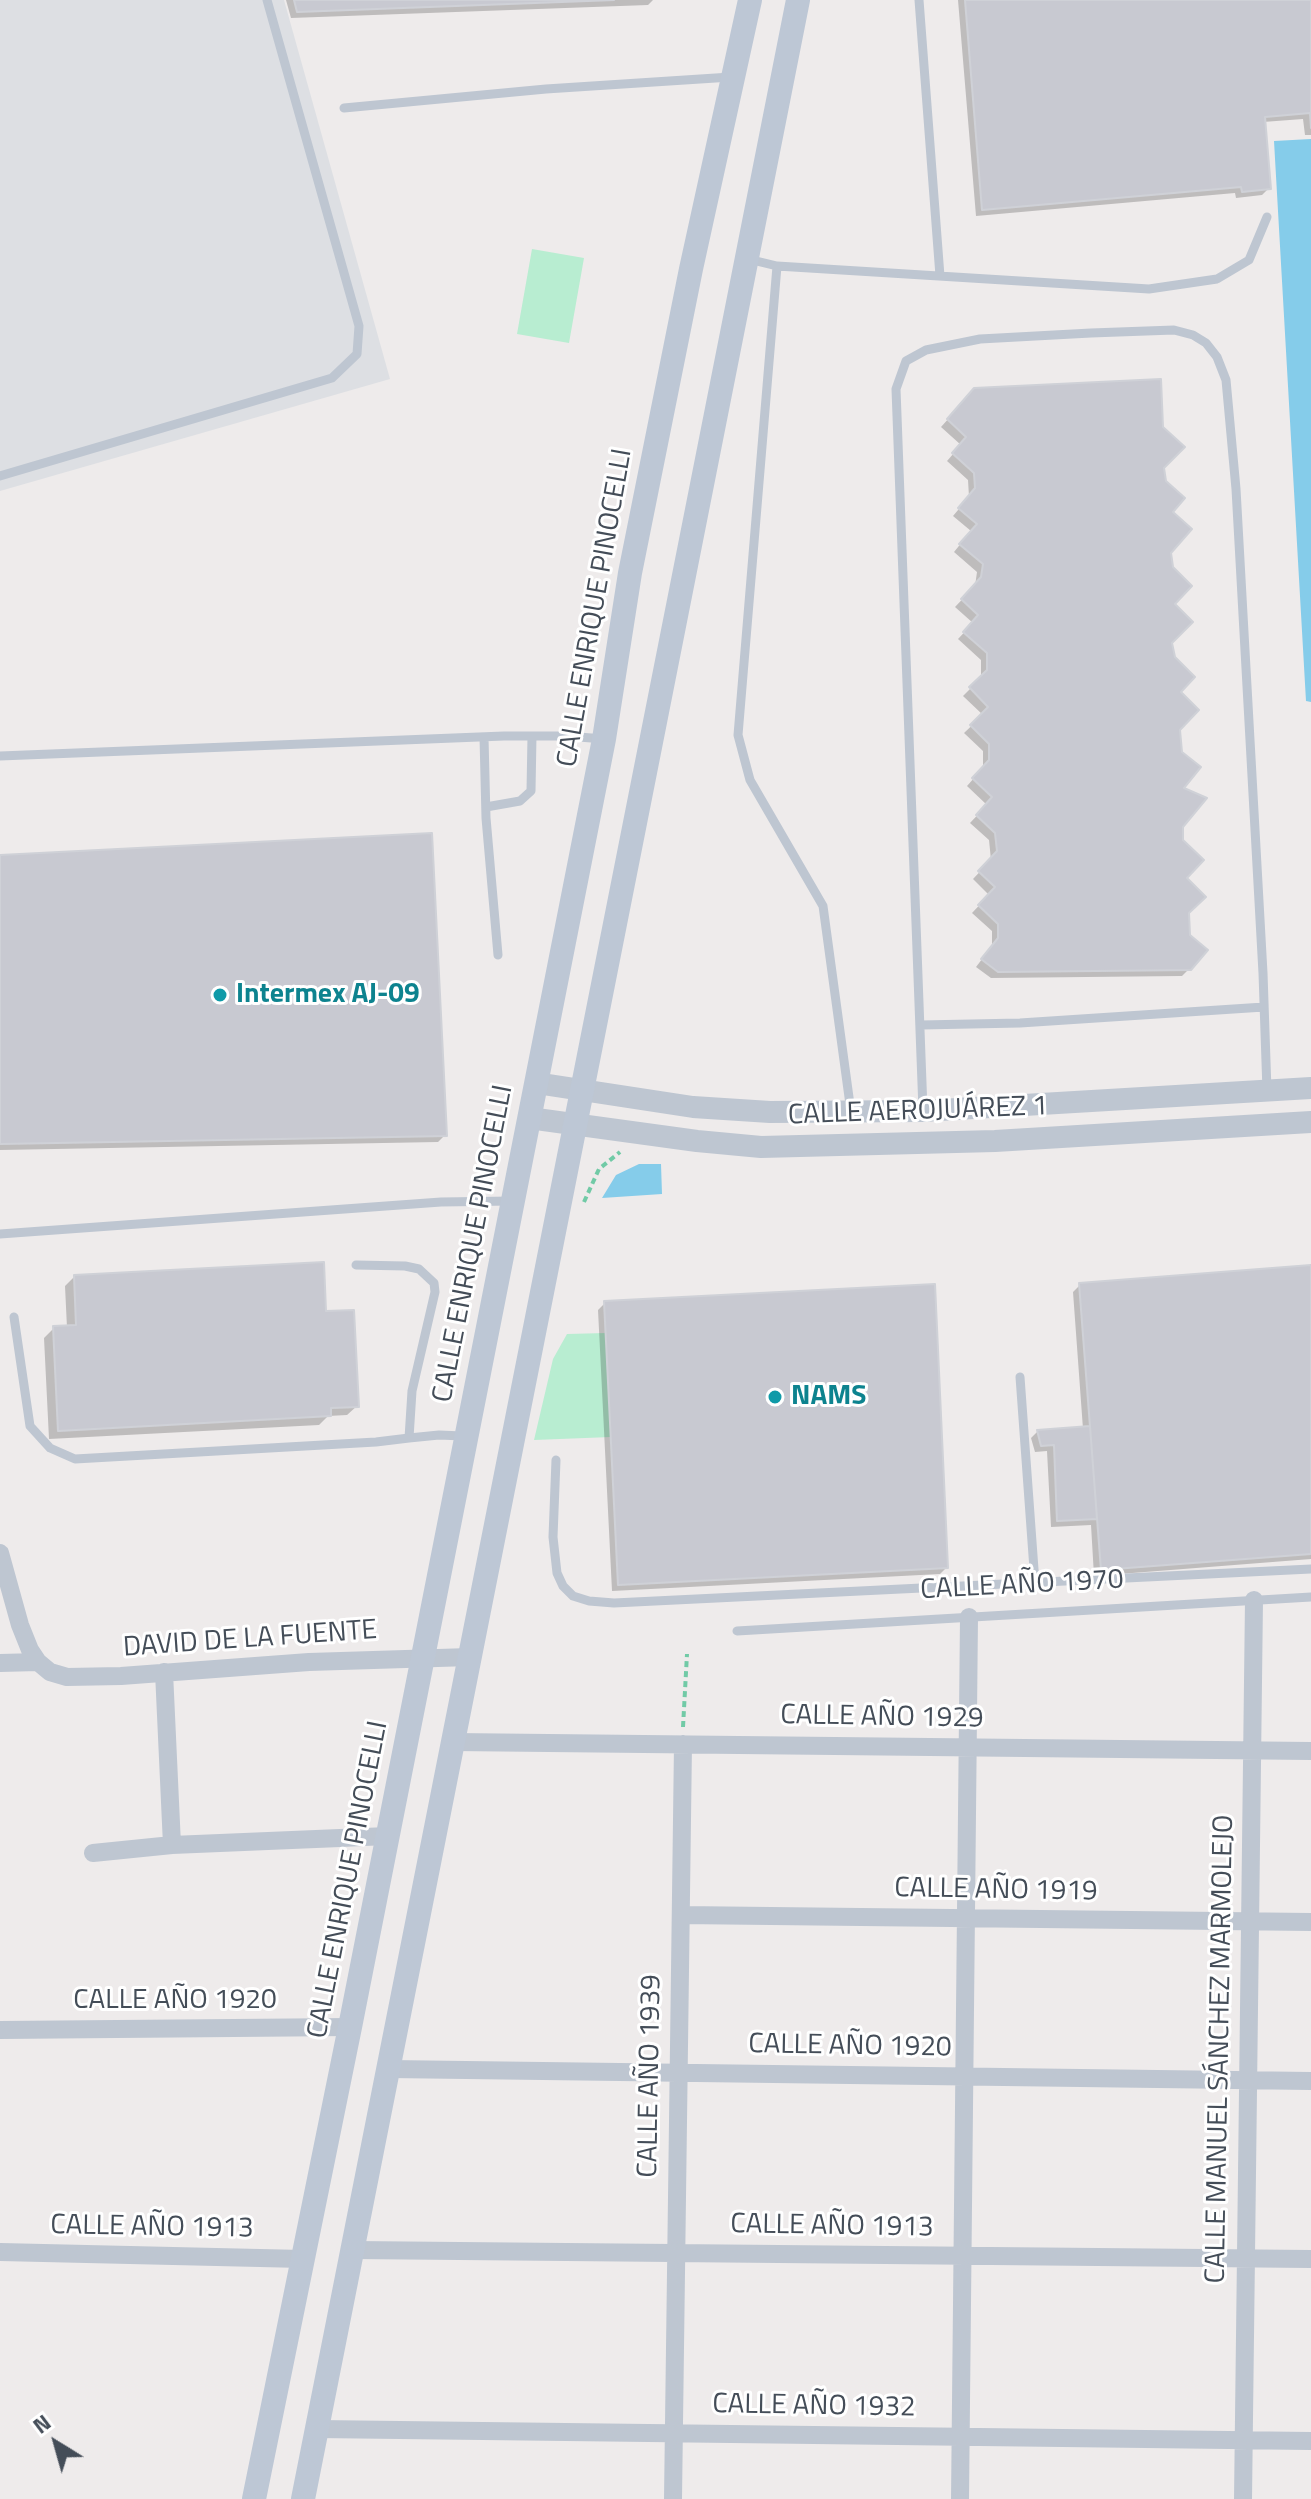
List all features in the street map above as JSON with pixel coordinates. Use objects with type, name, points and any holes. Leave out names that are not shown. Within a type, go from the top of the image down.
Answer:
[{"type":"main road","name":"CALLE ENRIQUE PINOCELLI","points":[[254,2499],[604,739],[630,573],[691,269],[750,0]]},
{"type":"main road","points":[[303,2499],[798,0]]},
{"type":"street","name":"CALLE AEROJUÁREZ 1","points":[[536,1083],[693,1107],[741,1111],[851,1112],[923,1111],[1311,1088]]},
{"type":"street","name":"CALLE AEROJUÁREZ 1","points":[[529,1118],[761,1147],[1011,1140],[1311,1122]]},
{"type":"street","points":[[0,1553],[20,1625],[38,1662],[0,1663]]},
{"type":"street","name":"CALLE MANUEL SÁNCHEZ MARMOLEJO","points":[[1243,2499],[1254,1600]]},
{"type":"street","points":[[960,2499],[969,1617]]},
{"type":"street","name":"DAVID DE LA FUENTE","points":[[38,1662],[50,1672],[67,1677],[470,1657]]},
{"type":"street","points":[[164,1672],[172,1845]]},
{"type":"street","name":"CALLE AÑO 1929","points":[[453,1742],[1311,1751]]},
{"type":"street","name":"CALLE AÑO 1939","points":[[673,2499],[683,1744]]},
{"type":"street","points":[[93,1853],[172,1845],[388,1836]]},
{"type":"street","name":"CALLE AÑO 1919","points":[[681,1915],[1311,1922]]},
{"type":"street","name":"CALLE AÑO 1920","points":[[0,2030],[350,2027]]},
{"type":"street","name":"CALLE AÑO 1920","points":[[389,2069],[1311,2081]]},
{"type":"street","name":"CALLE AÑO 1913","points":[[353,2250],[1311,2259]]},
{"type":"street","name":"CALLE AÑO 1913","points":[[0,2252],[303,2259]]},
{"type":"street","name":"CALLE AÑO 1932","points":[[317,2429],[1311,2441]]},
{"type":"lane","points":[[0,476],[332,378],[357,354],[359,326],[267,0]]},
{"type":"lane","points":[[919,0],[940,276]]},
{"type":"lane","points":[[344,108],[546,89],[735,77]]},
{"type":"lane","points":[[747,258],[777,266],[1149,289],[1217,279],[1249,260],[1267,217]]},
{"type":"lane","points":[[777,266],[738,735],[750,780],[823,906],[851,1112]]},
{"type":"lane","points":[[923,1111],[896,389],[906,361],[914,355],[980,339],[1174,330],[1193,335],[1206,343],[1217,357],[1226,380],[1236,489],[1267,1091]]},
{"type":"lane","points":[[486,807],[520,801],[531,791],[532,736]]},
{"type":"lane","points":[[0,756],[484,737],[604,739]]},
{"type":"lane","points":[[484,737],[486,807],[498,955]]},
{"type":"lane","points":[[921,1025],[1020,1023],[1264,1007]]},
{"type":"lane","points":[[0,1234],[441,1202],[512,1201]]},
{"type":"lane","points":[[356,1265],[386,1264],[419,1269],[434,1283],[435,1292],[412,1391],[409,1438]]},
{"type":"lane","points":[[14,1317],[30,1426],[50,1448],[75,1459],[376,1442],[439,1435],[466,1437]]},
{"type":"lane","points":[[1020,1377],[1035,1583]]},
{"type":"lane","points":[[556,1460],[553,1537],[557,1573],[563,1586],[573,1596],[589,1601],[614,1603],[1311,1569]]},
{"type":"lane","name":"CALLE AÑO 1970","points":[[737,1631],[1311,1597]]},
{"type":"path","points":[[582,1207],[593,1179],[608,1160],[633,1146],[663,1136]]},
{"type":"path","points":[[683,1744],[687,1654]]},
{"type":"shaded area","points":[[0,0],[284,0],[390,379],[0,491]]},
{"type":"green space","points":[[532,249],[584,258],[569,343],[517,334]]},
{"type":"green space","points":[[606,1333],[611,1437],[534,1440],[553,1359],[567,1334]]},
{"type":"water","points":[[1311,139],[1311,702],[1306,701],[1274,141]]},
{"type":"water","points":[[639,1164],[661,1164],[662,1194],[602,1198],[616,1175]]},
{"type":"building","points":[[294,0],[614,0],[297,12]]},
{"type":"building","points":[[965,0],[1311,0],[1311,128],[1310,113],[1265,117],[1271,189],[1242,192],[1241,187],[982,210]]},
{"type":"building","points":[[1161,379],[1163,427],[1185,447],[1164,468],[1166,481],[1185,498],[1173,512],[1192,529],[1171,553],[1173,567],[1192,586],[1175,604],[1193,622],[1172,643],[1175,657],[1195,677],[1181,692],[1199,710],[1180,730],[1182,752],[1201,767],[1184,788],[1207,798],[1183,827],[1183,840],[1204,860],[1187,878],[1206,897],[1189,913],[1190,935],[1208,950],[1191,970],[998,972],[981,959],[998,938],[998,924],[978,905],[995,887],[978,871],[997,851],[995,833],[976,815],[992,797],[972,778],[989,760],[989,744],[970,725],[988,707],[969,687],[987,670],[987,653],[963,632],[978,615],[961,599],[981,577],[983,564],[959,544],[977,524],[958,508],[975,488],[974,473],[952,453],[966,437],[947,419],[974,388]]},
{"type":"building","name":"Intermex AJ-09","points":[[432,833],[447,1136],[0,1144],[0,855]]},
{"type":"building","points":[[324,1262],[326,1311],[354,1310],[359,1407],[331,1408],[331,1416],[58,1431],[53,1326],[76,1325],[74,1275]]},
{"type":"building","points":[[1311,1265],[1311,1554],[1101,1570],[1079,1283]]},
{"type":"building","name":"NAMS","points":[[935,1284],[948,1568],[618,1585],[604,1301]]},
{"type":"building","points":[[1090,1426],[1097,1519],[1057,1521],[1054,1445],[1041,1446],[1037,1430]]},
{"type":"place","name":"Intermex AJ-09","points":[[220,995]]},
{"type":"place","name":"NAMS","points":[[775,1397]]}]
